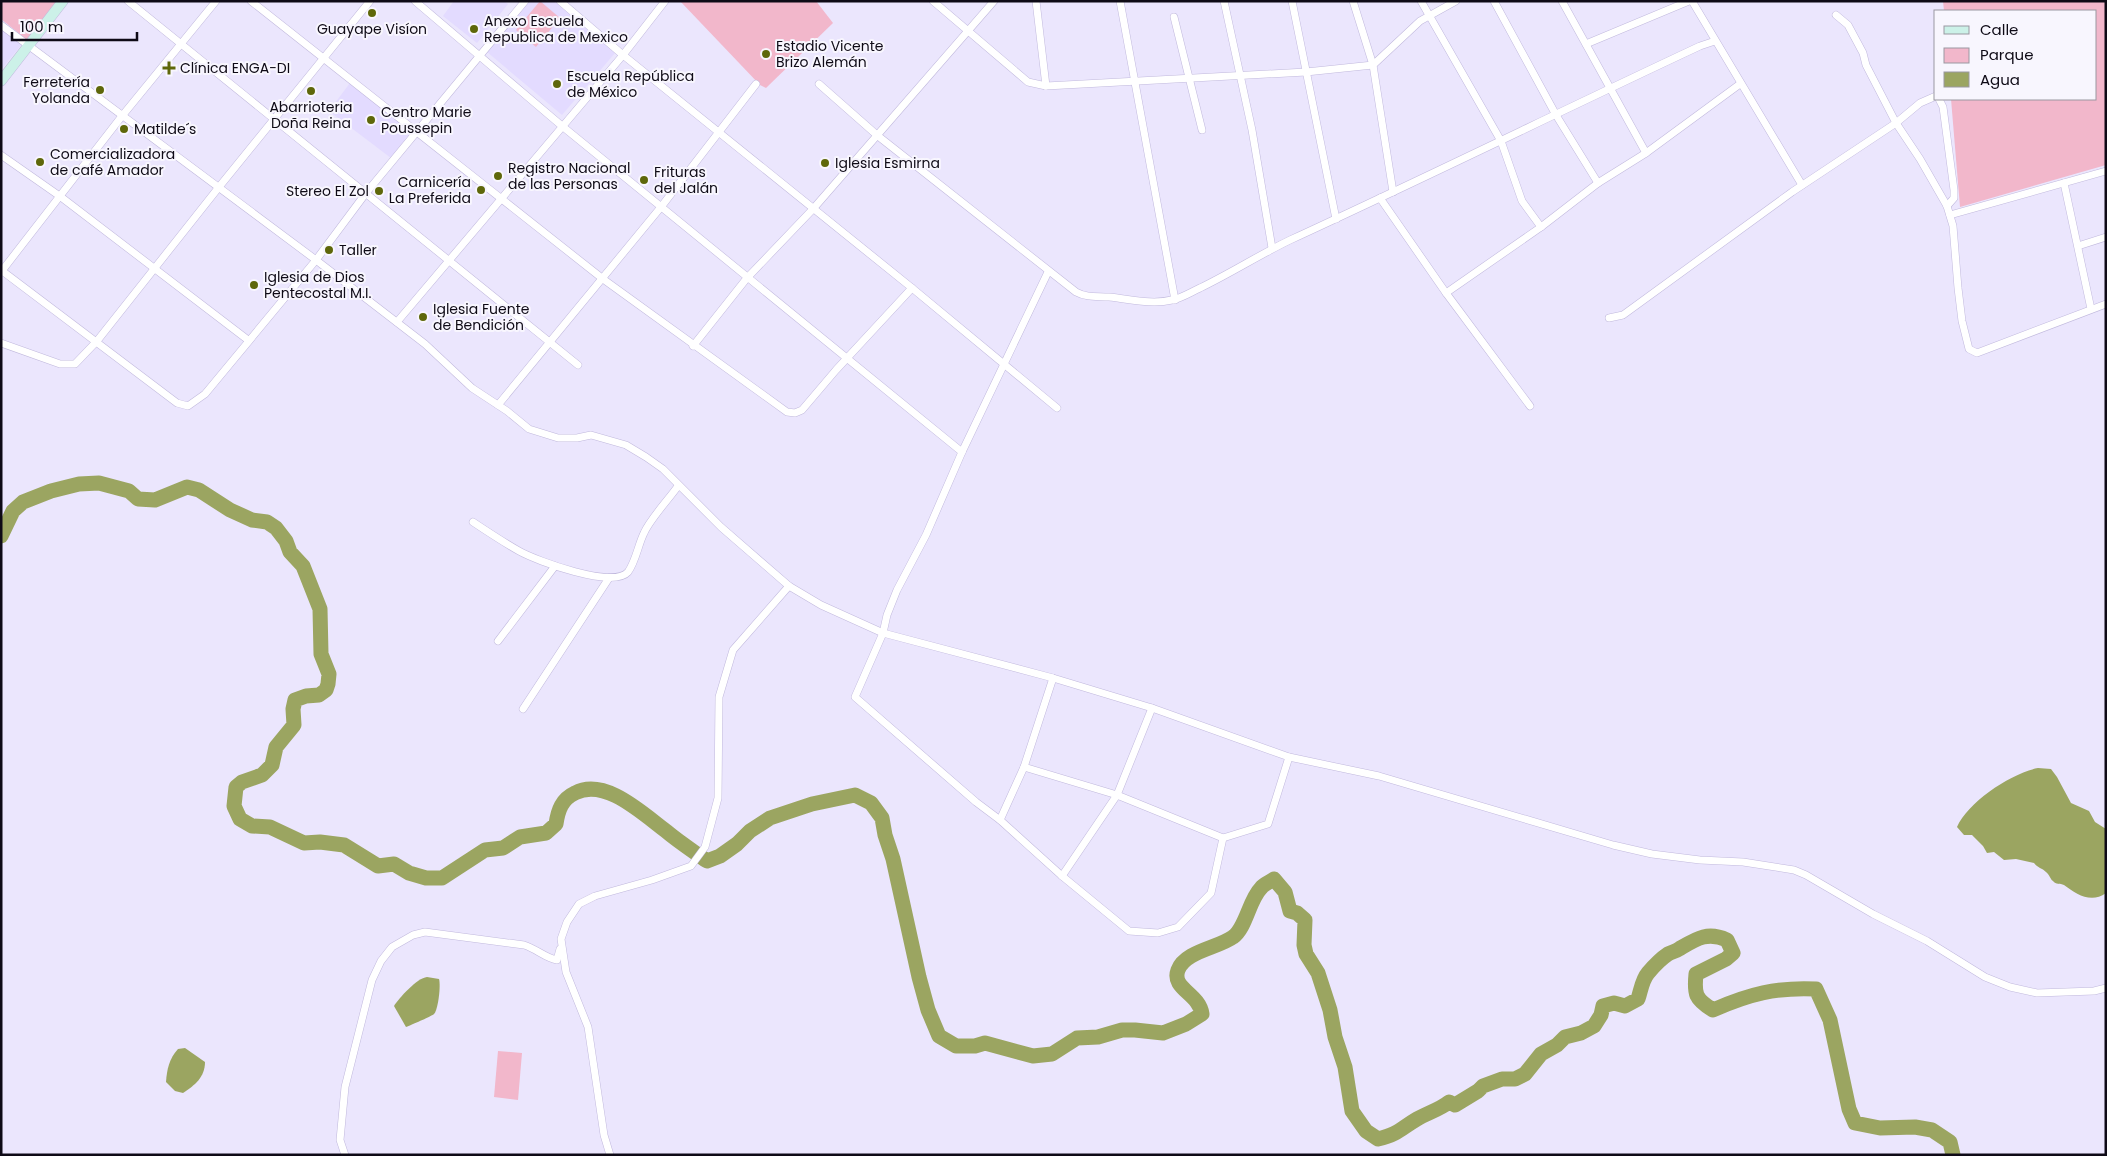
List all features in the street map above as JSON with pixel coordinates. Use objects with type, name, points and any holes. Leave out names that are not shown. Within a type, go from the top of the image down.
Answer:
[{"type":"main road","points":[[1,81],[63,1]]},
{"type":"street","points":[[128,1],[274,120],[451,260],[578,365]]},
{"type":"street","points":[[216,1],[122,116],[2,271],[177,403],[188,406],[205,394],[316,260],[366,193],[525,1]]},
{"type":"street","points":[[251,1],[603,279],[780,410],[790,413],[802,410],[912,288]]},
{"type":"street","points":[[1,343],[60,364],[75,364],[96,342],[370,1]]},
{"type":"street","points":[[415,1],[562,126],[962,452]]},
{"type":"street","points":[[560,1],[623,55],[912,288],[1057,408]]},
{"type":"street","points":[[397,322],[623,55],[665,1]]},
{"type":"street","points":[[933,1],[1028,82],[1046,86],[1306,72],[1374,65],[1418,23],[1456,1]]},
{"type":"street","points":[[694,346],[747,278],[813,209],[994,1]]},
{"type":"street","points":[[1036,1],[1046,86]]},
{"type":"street","points":[[1120,1],[1175,300]]},
{"type":"street","points":[[1224,1],[1262,184],[1272,248]]},
{"type":"street","points":[[1292,1],[1336,219]]},
{"type":"street","points":[[1353,1],[1374,65],[1393,192]]},
{"type":"street","points":[[1421,1],[1501,142],[1522,200],[1542,227]]},
{"type":"street","points":[[1494,1],[1555,113],[1598,183]]},
{"type":"street","points":[[1562,1],[1646,153]]},
{"type":"street","points":[[1586,44],[1690,1],[1802,185]]},
{"type":"street","points":[[1836,15],[1848,25],[1896,123],[1920,159],[1947,206],[1956,250],[1960,302],[1969,348],[1978,353],[2106,304]]},
{"type":"street","points":[[1174,17],[1202,130]]},
{"type":"street","points":[[1,24],[397,322],[425,344],[472,388],[529,429],[558,438],[577,438],[592,435],[626,446],[663,469],[721,527],[789,586],[821,605],[883,633],[1053,678],[1152,708],[1289,757],[1379,776],[1636,850],[1700,860],[1743,862],[1794,870],[1873,914],[1927,941],[1985,977],[2010,987],[2037,993],[2094,991],[2106,988]]},
{"type":"street","points":[[819,84],[878,136],[1048,272],[1084,297],[1108,297],[1142,302],[1175,300],[1272,248],[1501,142],[1555,113],[1611,90],[1700,46],[1715,41]]},
{"type":"street","points":[[498,405],[603,279],[756,84]]},
{"type":"street","points":[[1446,293],[1542,227],[1598,183],[1646,153],[1740,84]]},
{"type":"street","points":[[1609,318],[1623,315],[1802,185],[1896,123],[1920,103],[1934,97]]},
{"type":"street","points":[[1940,100],[1943,107],[1955,194],[1947,206]]},
{"type":"street","points":[[1,155],[61,197],[153,270],[248,340]]},
{"type":"street","points":[[1950,215],[2106,171]]},
{"type":"street","points":[[2064,183],[2091,309]]},
{"type":"street","points":[[1380,198],[1446,293],[1530,406]]},
{"type":"street","points":[[2078,246],[2106,238]]},
{"type":"street","points":[[1048,272],[962,452],[926,535],[897,590],[886,615],[883,633],[854,697],[976,802],[1000,820],[1062,876],[1129,931],[1158,933],[1178,927],[1211,892],[1224,838]]},
{"type":"street","points":[[473,522],[520,551],[555,566],[609,578],[621,577],[628,572],[645,530],[678,486]]},
{"type":"street","points":[[498,641],[555,566]]},
{"type":"street","points":[[522,709],[609,578]]},
{"type":"street","points":[[345,1155],[340,1140],[345,1087],[372,980],[381,962],[392,947],[413,935],[425,932],[518,944],[536,949],[546,957],[557,960],[561,939],[568,922],[579,904],[595,896],[652,880],[691,866],[705,847],[718,798],[719,697],[733,650],[789,586]]},
{"type":"street","points":[[1000,820],[1024,767],[1053,678]]},
{"type":"street","points":[[1062,876],[1117,795],[1152,708]]},
{"type":"street","points":[[1024,767],[1117,795],[1224,838],[1268,824],[1289,757]]},
{"type":"street","points":[[561,939],[566,972],[588,1027],[604,1135],[610,1155]]},
{"type":"shaded area","name":"Anexo Escuela Republica de Mexico","points":[[454,1],[504,1],[508,4],[477,43],[443,16]]},
{"type":"shaded area","name":"Escuela República de México","points":[[530,1],[554,1],[615,53],[562,115],[487,52]]},
{"type":"shaded area","points":[[1,28],[22,44],[1,70]]},
{"type":"shaded area","name":"Centro Marie Poussepin","points":[[350,83],[412,130],[391,158],[329,111]]},
{"type":"green space","points":[[1,1],[58,1],[27,40],[1,19]]},
{"type":"green space","points":[[540,1],[560,18],[536,47],[516,30]]},
{"type":"green space","name":"Estadio Vicente Brizo Alemán","points":[[680,1],[816,1],[833,23],[766,88],[760,85]]},
{"type":"green space","points":[[1943,1],[2106,1],[2106,165],[1960,207],[1951,100],[2097,100],[2097,10],[1944,10]]},
{"type":"green space","points":[[498,1051],[522,1053],[518,1100],[494,1097]]},
{"type":"water","points":[[2038,768],[2051,769],[2071,803],[2089,811],[2095,822],[2106,829],[2106,893],[2095,898],[2089,898],[2074,892],[2064,885],[2055,883],[2047,873],[2034,863],[2016,859],[2004,860],[1994,852],[1987,853],[1972,835],[1964,835],[1957,827],[1970,808],[1992,790],[2003,782]]},
{"type":"water","points":[[427,977],[439,979],[440,987],[437,1008],[434,1014],[406,1027],[394,1006],[413,985]]},
{"type":"water","points":[[185,1048],[205,1062],[205,1067],[198,1080],[183,1093],[175,1091],[166,1082],[172,1057],[178,1049]]},
{"type":"waterway","points":[[1,536],[13,511],[23,502],[51,491],[79,484],[99,483],[129,491],[138,499],[155,500],[187,487],[199,490],[230,510],[252,520],[267,522],[276,528],[286,541],[290,552],[303,566],[320,609],[321,654],[329,674],[328,684],[326,690],[319,695],[306,696],[295,700],[293,709],[294,725],[276,747],[272,765],[262,775],[242,782],[236,787],[234,806],[240,819],[252,826],[270,827],[304,843],[320,842],[344,845],[378,866],[394,864],[409,873],[426,878],[442,878],[485,850],[503,848],[520,837],[546,833],[556,824],[559,810],[567,798],[587,789],[611,794],[635,807],[707,861],[720,856],[737,844],[750,831],[770,818],[812,804],[855,795],[871,803],[882,818],[919,977],[928,1010],[939,1036],[956,1046],[975,1046],[985,1043],[1033,1056],[1052,1054],[1077,1038],[1098,1037],[1122,1030],[1163,1033],[1186,1024],[1202,1014],[1196,1001],[1178,982],[1178,970],[1187,958],[1233,937],[1241,927],[1257,893],[1264,885],[1274,879],[1285,892],[1290,911],[1297,913],[1305,920],[1304,945],[1306,954],[1318,973],[1330,1010],[1335,1037],[1345,1067],[1352,1111],[1366,1131],[1378,1139],[1395,1133],[1449,1102],[1455,1105],[1483,1086],[1502,1079],[1515,1079],[1525,1074],[1541,1054],[1557,1045],[1565,1037],[1581,1033],[1594,1026],[1601,1015],[1603,1006],[1614,1003],[1625,1006],[1638,999],[1646,976],[1668,954],[1702,937],[1720,937],[1727,940],[1733,953],[1726,959],[1696,974],[1695,987],[1702,1003],[1713,1010],[1763,993],[1789,989],[1816,989],[1830,1020],[1849,1109],[1855,1123],[1880,1128],[1915,1127],[1932,1130],[1950,1142],[1953,1155]]},
{"type":"place","name":"Guayape Visíon","points":[[372,13]]},
{"type":"place","name":"Anexo Escuela Republica de Mexico","points":[[474,29]]},
{"type":"place","name":"Estadio Vicente Brizo Alemán","points":[[766,54]]},
{"type":"place","name":"Clínica ENGA-DI","points":[[169,68]]},
{"type":"place","name":"Escuela República de México","points":[[557,84]]},
{"type":"place","name":"Ferretería Yolanda","points":[[100,90]]},
{"type":"place","name":"Abarrioteria Doña Reina","points":[[311,91]]},
{"type":"place","name":"Centro Marie Poussepin","points":[[371,120]]},
{"type":"place","name":"Matilde´s","points":[[124,129]]},
{"type":"place","name":"Comercializadora de café Amador","points":[[40,162]]},
{"type":"place","name":"Iglesia Esmirna","points":[[825,163]]},
{"type":"place","name":"Registro Nacional de las Personas","points":[[498,176]]},
{"type":"place","name":"Frituras del Jalán","points":[[644,180]]},
{"type":"place","name":"Carnicería La Preferida","points":[[481,190]]},
{"type":"place","name":"Stereo El Zol","points":[[379,191]]},
{"type":"place","name":"Taller","points":[[329,250]]},
{"type":"place","name":"Iglesia de Dios Pentecostal M.I.","points":[[254,285]]},
{"type":"place","name":"Iglesia Fuente de Bendición","points":[[423,317]]}]
